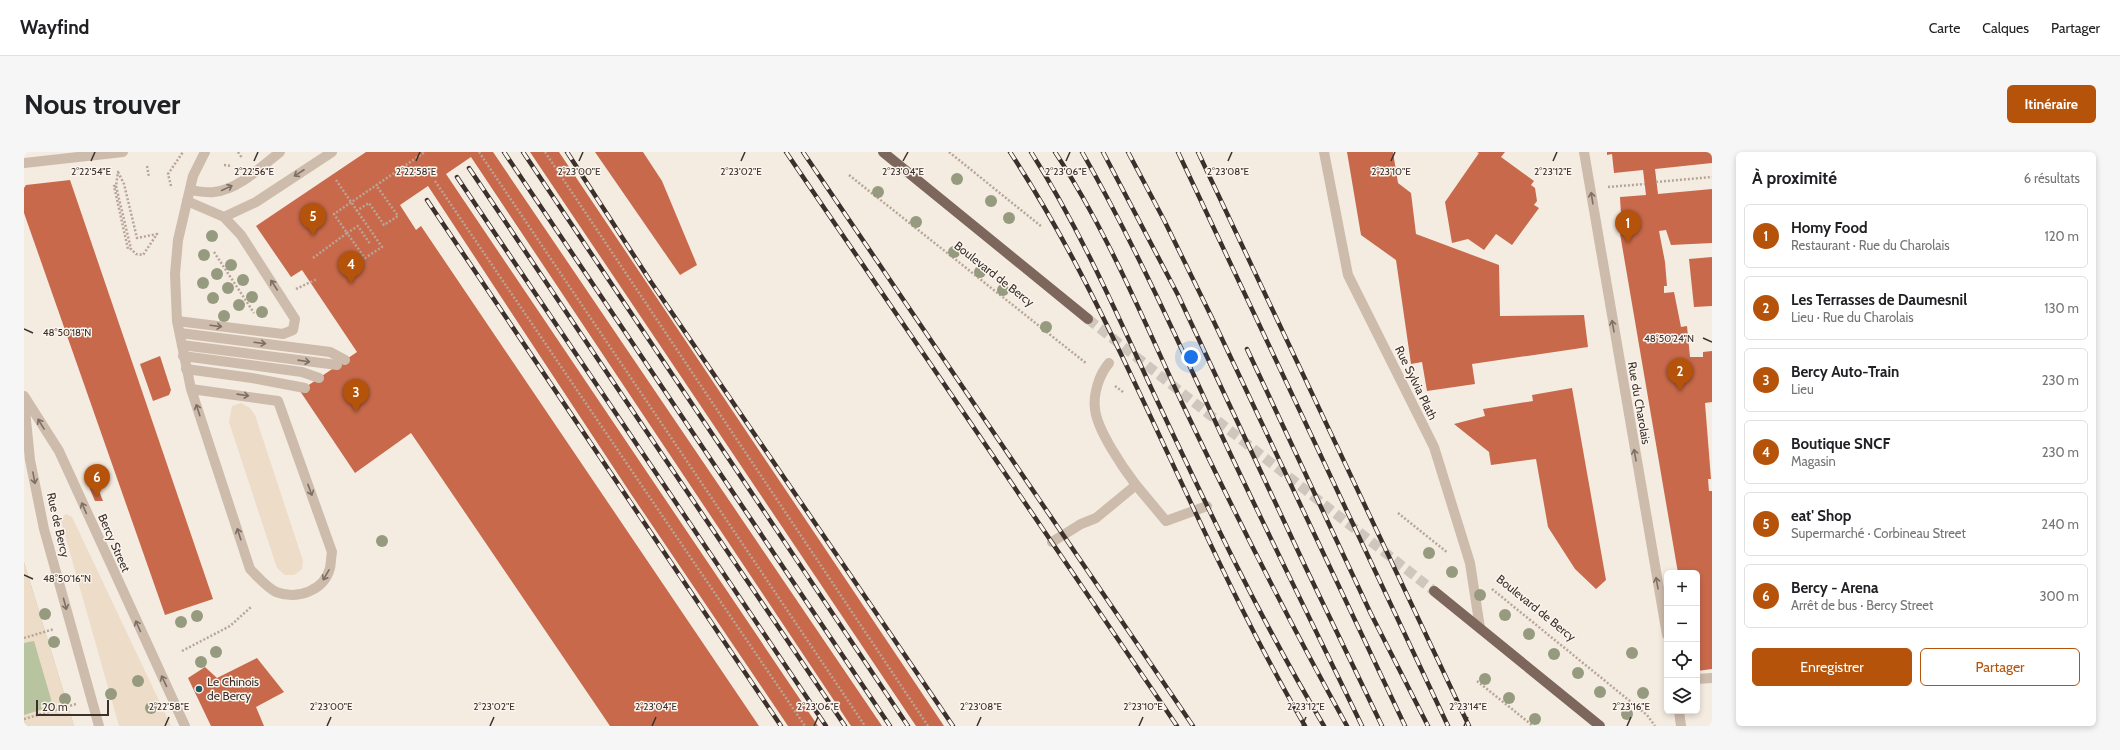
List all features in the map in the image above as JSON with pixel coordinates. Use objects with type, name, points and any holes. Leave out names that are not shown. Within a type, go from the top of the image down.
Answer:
[{"type":"main road","name":"Boulevard de Bercy","points":[[883,152],[1088,319]]},
{"type":"main road","points":[[1434,591],[1600,726]]},
{"type":"street","points":[[24,163],[123,152]]},
{"type":"street","points":[[191,388],[278,401],[332,552],[330,568],[324,579],[315,589],[294,596],[276,592],[267,587],[250,569],[191,388],[186,369],[177,321],[175,274],[177,246],[193,176],[205,152]]},
{"type":"street","points":[[190,190],[213,192],[224,190],[243,180],[280,152]]},
{"type":"street","points":[[224,217],[256,202],[332,152]]},
{"type":"street","name":"Rue Sylvia Plath","points":[[1324,152],[1348,275],[1434,447],[1471,572],[1480,628]]},
{"type":"street","name":"Rue du Charolais","points":[[1584,152],[1664,618]]},
{"type":"street","points":[[177,321],[283,334],[293,330],[295,319],[241,236],[224,217],[187,200]]},
{"type":"street","points":[[180,334],[330,352],[341,362],[182,345]]},
{"type":"street","points":[[183,356],[302,372],[319,378]]},
{"type":"street","points":[[1109,363],[1101,375],[1096,392],[1095,410],[1104,433],[1126,472],[1166,521],[1207,506]]},
{"type":"street","points":[[186,369],[252,378],[305,388]]},
{"type":"street","name":"Rue de Bercy","points":[[24,397],[30,460],[42,521],[99,726]]},
{"type":"street","name":"Rue de Bercy","points":[[24,397],[59,452],[185,726]]},
{"type":"street","points":[[1052,542],[1081,524],[1096,518],[1136,485]]},
{"type":"street","points":[[1700,679],[1712,678]]},
{"type":"street","points":[[1679,714],[1681,726]]},
{"type":"path","points":[[171,186],[168,174],[184,152]]},
{"type":"path","points":[[238,152],[242,158]]},
{"type":"path","points":[[416,152],[418,157]]},
{"type":"path","points":[[336,180],[356,211],[382,247],[365,258],[334,214],[376,185],[425,152]]},
{"type":"path","points":[[479,152],[865,726]]},
{"type":"path","points":[[545,152],[928,726]]},
{"type":"path","points":[[949,152],[1042,227]]},
{"type":"path","points":[[147,166],[149,177]]},
{"type":"path","points":[[224,166],[232,166]]},
{"type":"path","points":[[118,172],[124,184],[137,238],[157,234],[143,255],[136,254],[131,249],[128,249],[114,186],[116,186],[118,172]]},
{"type":"path","name":"Boulevard de Bercy","points":[[849,176],[1123,392]]},
{"type":"path","points":[[1656,182],[1712,177]]},
{"type":"path","points":[[435,181],[805,726]]},
{"type":"path","points":[[1608,188],[1645,184]]},
{"type":"path","points":[[356,211],[369,203],[384,225],[398,216],[376,185]]},
{"type":"path","points":[[312,258],[358,226],[362,232],[366,238],[370,244],[363,234],[366,232],[370,230]]},
{"type":"path","points":[[214,252],[258,319]]},
{"type":"path","points":[[291,292],[317,279]]},
{"type":"path","name":"Boulevard de Bercy","points":[[1398,513],[1647,715],[1655,726]]},
{"type":"path","points":[[182,650],[230,626],[251,607]]},
{"type":"path","points":[[24,638],[70,625]]},
{"type":"path","points":[[1477,681],[1534,726]]},
{"type":"path","points":[[24,719],[91,701]]},
{"type":"green space","points":[[24,562],[74,726],[24,726]]},
{"type":"shaded area","points":[[241,403],[250,408],[255,415],[303,561],[302,569],[294,575],[285,575],[277,568],[229,422],[232,406]]},
{"type":"shaded area","points":[[66,514],[72,517],[171,726],[119,726],[61,521]]},
{"type":"shaded area","points":[[24,562],[74,726],[24,726],[24,715],[53,706],[34,641],[24,643]]},
{"type":"building","points":[[366,152],[493,152],[882,726],[851,726],[471,157],[446,174],[818,726],[788,726],[631,494],[428,186],[400,205],[416,230],[421,226],[759,726],[610,726],[411,433],[355,473],[300,391],[357,352],[302,270],[291,277],[256,226]]},
{"type":"building","points":[[530,152],[559,152],[944,726],[916,726]]},
{"type":"building","points":[[595,152],[643,152],[662,181],[697,265],[680,275]]},
{"type":"building","points":[[1347,152],[1393,152],[1398,183],[1411,193],[1416,234],[1499,265],[1500,316],[1584,315],[1588,347],[1472,364],[1475,384],[1427,391],[1422,362],[1411,364],[1396,260],[1361,235]]},
{"type":"building","points":[[1477,152],[1505,152],[1501,157],[1534,181],[1531,185],[1535,188],[1537,201],[1534,205],[1539,208],[1512,245],[1496,234],[1484,250],[1468,239],[1452,243],[1445,202],[1479,153]]},
{"type":"building","points":[[1607,152],[1712,152],[1712,163],[1655,169],[1658,194],[1712,189],[1712,243],[1671,245],[1666,230],[1659,231],[1665,262],[1667,286],[1664,286],[1664,293],[1674,292],[1681,327],[1687,326],[1690,357],[1703,357],[1703,352],[1712,351],[1712,402],[1705,403],[1711,479],[1708,479],[1709,491],[1712,491],[1712,669],[1700,671],[1700,570],[1677,570],[1617,216],[1621,215],[1620,197],[1646,195],[1643,170],[1614,173],[1612,154],[1607,155]]},
{"type":"building","points":[[70,180],[213,599],[165,615],[24,213],[24,188],[26,185]]},
{"type":"building","points":[[1712,257],[1712,306],[1694,307],[1689,259]]},
{"type":"building","points":[[160,356],[171,390],[169,395],[153,401],[140,364]]},
{"type":"building","points":[[1572,388],[1606,580],[1596,589],[1575,569],[1548,527],[1536,459],[1491,465],[1489,452],[1454,424],[1485,416],[1483,409],[1533,401],[1532,395]]},
{"type":"building","points":[[97,486],[103,501],[95,501],[89,487]]},
{"type":"building","points":[[257,658],[284,692],[256,707],[264,726],[211,726],[188,678],[205,667],[217,678]]},
{"type":"tunnel","points":[[1088,319],[1434,591]]},
{"type":"railway","points":[[504,152],[890,726]]},
{"type":"railway","points":[[523,152],[908,726]]},
{"type":"railway","points":[[567,152],[651,282],[953,726]]},
{"type":"railway","points":[[786,152],[1177,726]]},
{"type":"railway","points":[[803,152],[1193,726]]},
{"type":"railway","points":[[1010,152],[1046,210],[1079,269],[1239,602],[1305,726]]},
{"type":"railway","points":[[1031,152],[1066,211],[1097,271],[1194,478],[1256,604],[1300,686],[1324,726]]},
{"type":"railway","points":[[1055,152],[1074,181],[1107,243],[1182,403],[1242,525],[1347,726]]},
{"type":"railway","points":[[1082,152],[1101,186],[1154,292],[1238,471],[1362,726]]},
{"type":"railway","points":[[1103,152],[1178,295],[1382,726]]},
{"type":"railway","points":[[1128,152],[1164,220],[1214,322],[1405,726]]},
{"type":"railway","points":[[1178,152],[1448,726]]},
{"type":"railway","points":[[1198,152],[1469,726]]},
{"type":"railway","points":[[469,168],[845,726]]},
{"type":"railway","points":[[457,177],[826,726]]},
{"type":"railway","points":[[427,200],[781,726]]},
{"type":"railway","points":[[1247,349],[1371,614],[1428,726]]},
{"type":"place","name":"eat' Shop","points":[[313,236]]},
{"type":"place","name":"Homy Food","points":[[1628,243]]},
{"type":"place","name":"Boutique SNCF","points":[[351,284]]},
{"type":"place","name":"Les Terrasses de Daumesnil","points":[[1680,391]]},
{"type":"place","name":"Bercy Auto-Train","points":[[356,412]]},
{"type":"place","name":"Bercy - Arena","points":[[97,497]]},
{"type":"place","name":"Le Chinois de Bercy","points":[[199,689]]}]
